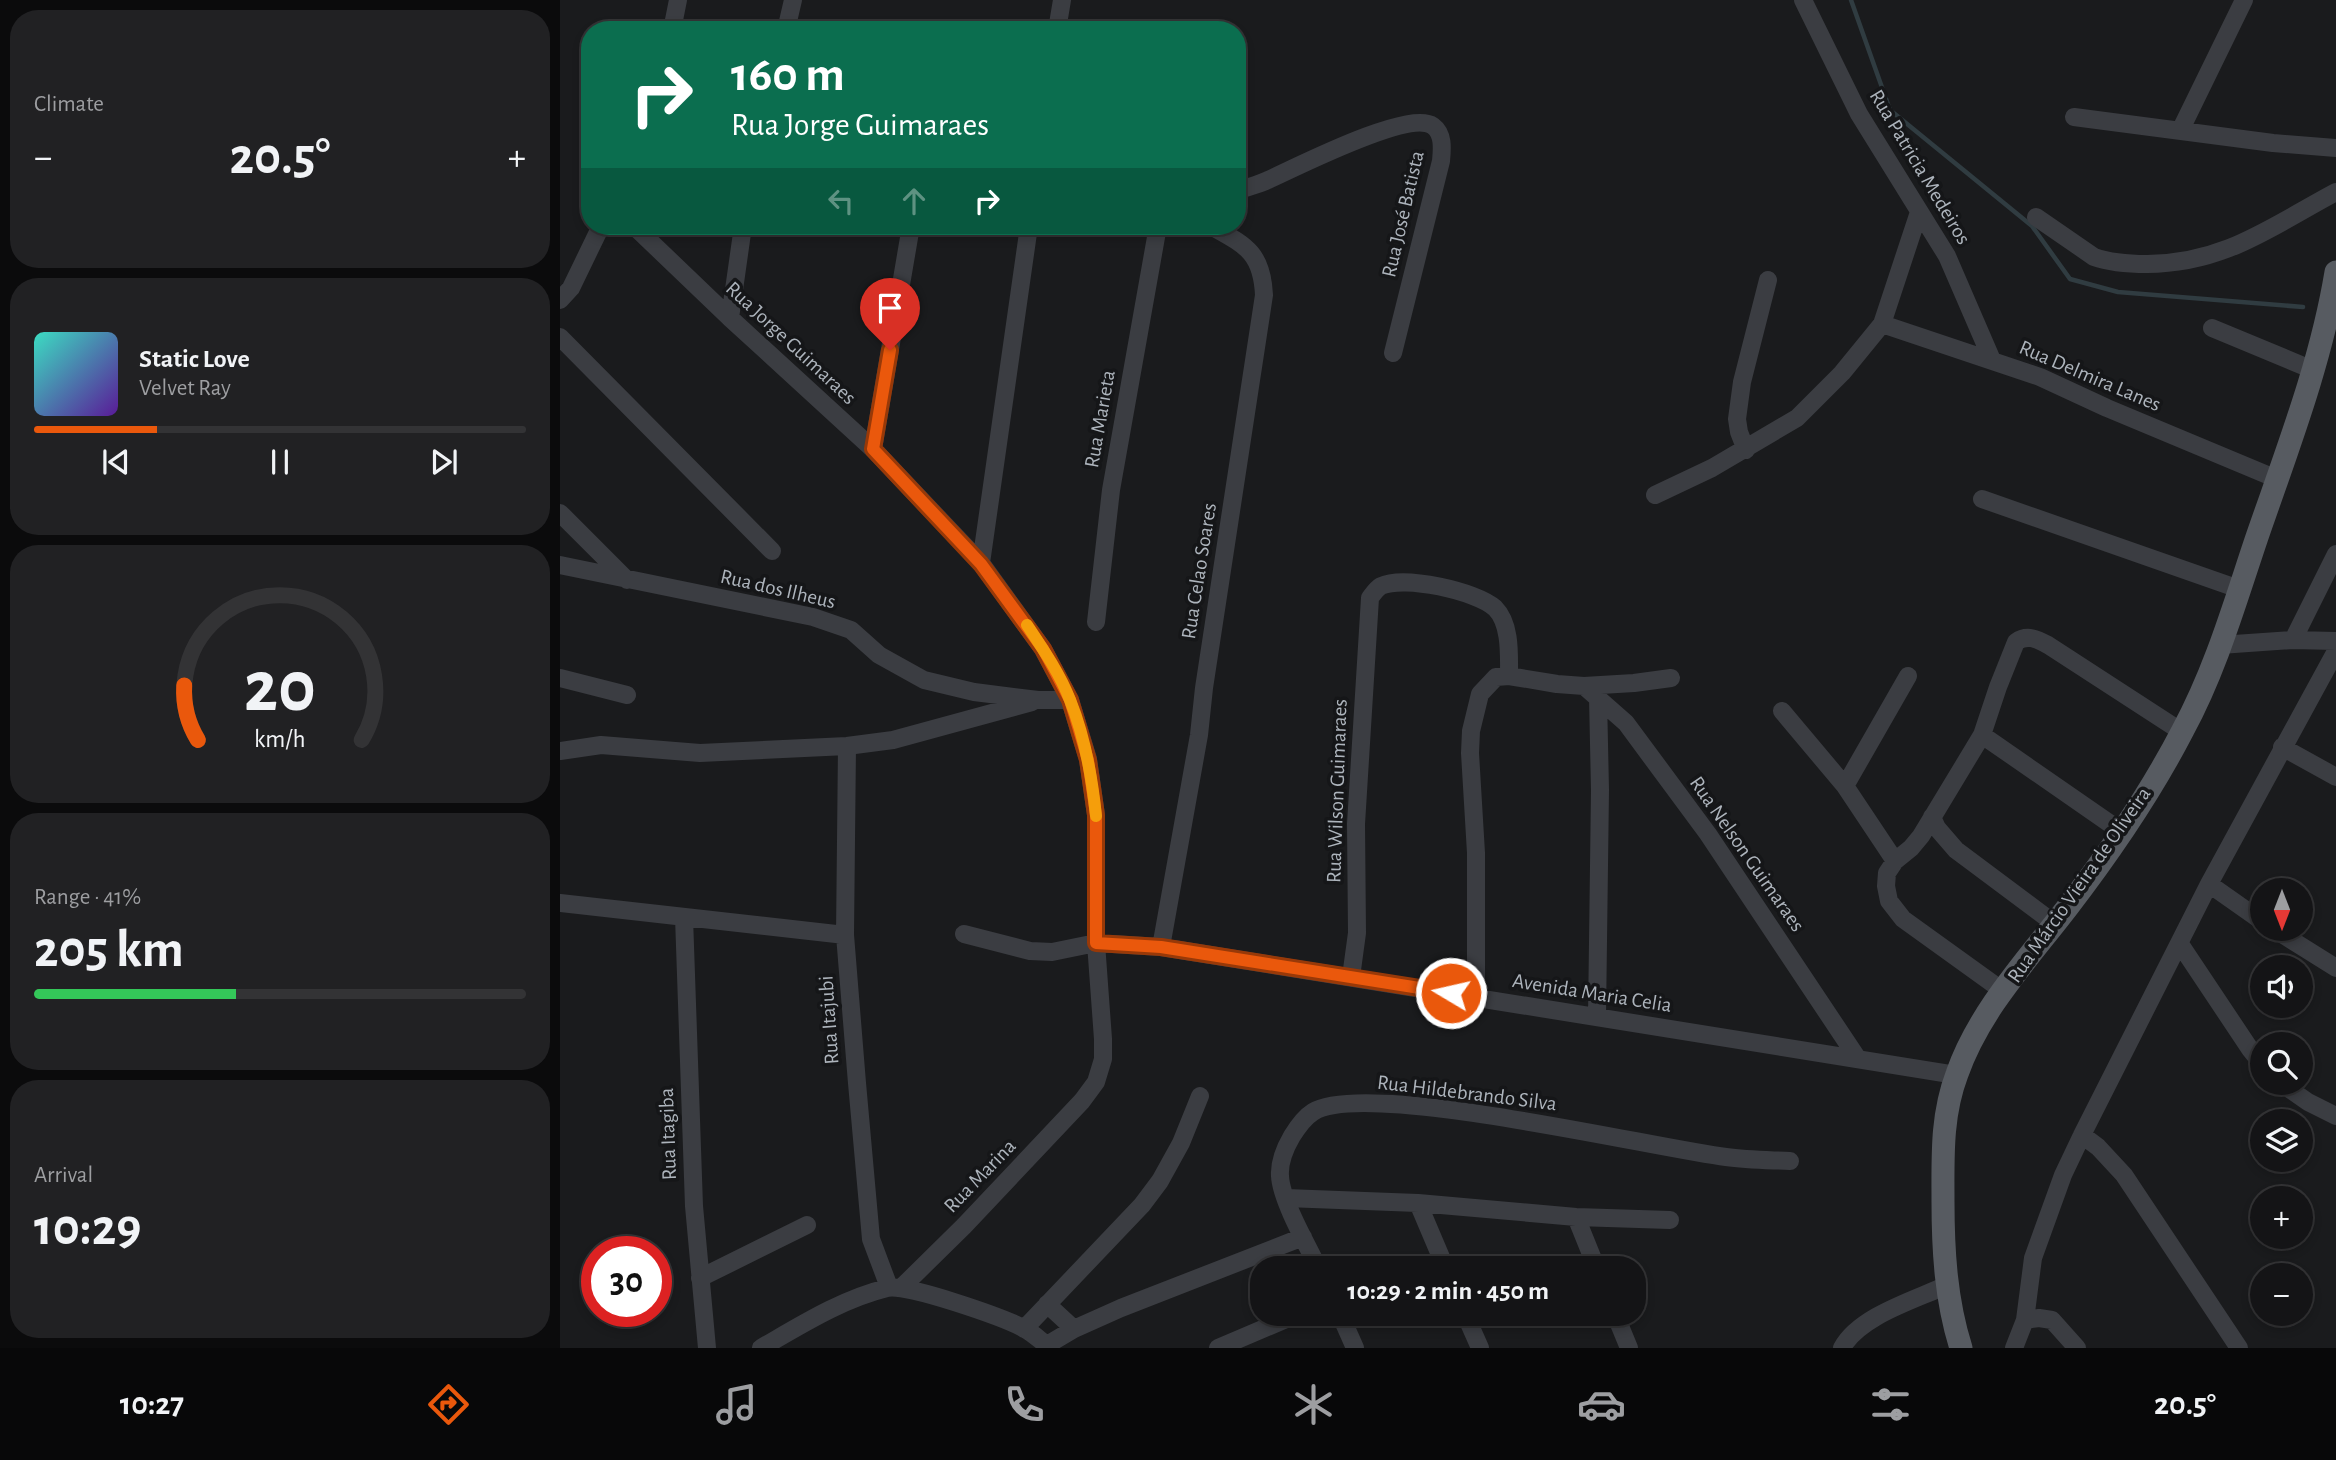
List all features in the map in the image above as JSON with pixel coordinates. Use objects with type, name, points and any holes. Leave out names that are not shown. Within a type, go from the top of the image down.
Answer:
[{"type":"main road","name":"Rua Márcio Vieira de Oliveira","points":[[1961,1348],[1947,1285],[1943,1225],[1943,1135],[1947,1105],[1956,1075],[1979,1026],[2122,832],[2197,702],[2220,645],[2313,370],[2334,283]]},
{"type":"street","points":[[674,21],[678,0]]},
{"type":"street","points":[[788,21],[793,0]]},
{"type":"street","points":[[1058,21],[1062,0]]},
{"type":"street","name":"Rua Patricia Medeiros","points":[[1803,0],[1859,114],[1947,256],[1992,360]]},
{"type":"street","points":[[2181,129],[2244,0]]},
{"type":"street","points":[[2074,117],[2273,143],[2336,148]]},
{"type":"street","name":"Rua José Batista","points":[[1246,188],[1382,131],[1422,122],[1433,127],[1440,135],[1441,161],[1393,353]]},
{"type":"street","points":[[2036,217],[2094,257],[2137,264],[2170,264],[2234,248],[2336,192]]},
{"type":"street","points":[[1655,495],[1746,450],[1797,418],[1842,373],[1882,324],[1919,212]]},
{"type":"street","points":[[564,288],[595,235]]},
{"type":"street","name":"Rua Jorge Guimaraes","points":[[643,235],[873,449],[981,564],[1043,649],[1070,700],[1088,760],[1096,815],[1096,943]]},
{"type":"street","points":[[730,318],[742,235]]},
{"type":"street","points":[[873,449],[909,235]]},
{"type":"street","points":[[981,564],[1028,235]]},
{"type":"street","name":"Rua Marieta","points":[[1096,622],[1111,490],[1156,235]]},
{"type":"street","name":"Rua Celao Soares","points":[[1161,947],[1199,735],[1203,688],[1264,295],[1263,278],[1253,253],[1228,235]]},
{"type":"street","points":[[1746,450],[1737,419],[1742,382],[1768,281]]},
{"type":"street","name":"Rua Delmira Lanes","points":[[1882,324],[2040,377],[2277,479]]},
{"type":"street","points":[[2212,328],[2313,370]]},
{"type":"street","points":[[560,337],[772,551]]},
{"type":"street","points":[[1982,499],[2239,589]]},
{"type":"street","points":[[560,513],[627,579]]},
{"type":"street","points":[[2293,640],[2336,554]]},
{"type":"street","name":"Rua dos Ilheus","points":[[560,565],[813,617],[851,630],[878,655],[924,680],[974,692],[1038,700],[1070,700]]},
{"type":"street","name":"Rua Wilson Guimaraes","points":[[1351,977],[1357,933],[1356,824],[1370,598],[1378,588],[1400,583],[1461,591],[1479,599],[1494,608],[1503,622],[1508,647],[1509,676]]},
{"type":"street","points":[[2003,991],[1903,919],[1889,901],[1886,886],[1887,873],[1895,861],[1921,836],[1982,735],[2016,642],[2021,638],[2032,638],[2049,645],[2182,732]]},
{"type":"street","points":[[2220,645],[2293,640],[2336,641]]},
{"type":"street","points":[[2014,1348],[2025,1320],[2033,1258],[2082,1135],[2209,884],[2336,651]]},
{"type":"street","points":[[1476,997],[1476,853],[1470,753],[1471,732],[1480,694],[1496,677],[1509,676],[1557,684],[1584,685],[1671,678]]},
{"type":"street","points":[[1845,786],[1908,676]]},
{"type":"street","points":[[560,678],[627,695]]},
{"type":"street","name":"Rua Nelson Guimaraes","points":[[1584,685],[1626,723],[1708,834],[1858,1059]]},
{"type":"street","points":[[1597,1017],[1600,790],[1598,697]]},
{"type":"street","points":[[560,751],[601,746],[700,753],[847,746],[892,740],[1038,700]]},
{"type":"street","points":[[1782,711],[1845,786],[1895,861]]},
{"type":"street","points":[[1982,735],[2122,832]]},
{"type":"street","name":"Rua Itajubi","points":[[847,746],[845,935],[868,1225],[871,1238],[895,1287]]},
{"type":"street","points":[[2282,747],[2336,777]]},
{"type":"street","points":[[1932,817],[1937,828],[1956,850],[2055,924]]},
{"type":"street","points":[[2209,884],[2250,913]]},
{"type":"street","points":[[560,903],[845,935]]},
{"type":"street","name":"Rua Itagiba","points":[[684,917],[691,1155],[707,1348]]},
{"type":"street","name":"Avenida Maria Celia","points":[[964,934],[1030,951],[1052,952],[1096,943],[1161,947],[1956,1075]]},
{"type":"street","points":[[2295,942],[2336,968]]},
{"type":"street","name":"Rua Marina","points":[[761,1348],[819,1315],[895,1287],[964,1226],[1082,1101],[1096,1082],[1103,1059],[1104,1040],[1096,943]]},
{"type":"street","points":[[2180,944],[2250,1046]]},
{"type":"street","points":[[2298,1095],[2336,1116]]},
{"type":"street","points":[[1024,1329],[1142,1205],[1160,1181],[1181,1143],[1200,1096]]},
{"type":"street","name":"Rua Hildebrando Silva","points":[[1312,1256],[1286,1199],[1280,1178],[1281,1161],[1296,1129],[1313,1112],[1346,1103],[1424,1107],[1504,1118],[1727,1157],[1790,1161]]},
{"type":"street","points":[[2082,1135],[2105,1154],[2124,1175],[2239,1348]]},
{"type":"street","points":[[1286,1199],[1418,1203],[1576,1217],[1670,1220]]},
{"type":"street","points":[[1418,1203],[1440,1256]]},
{"type":"street","points":[[1576,1217],[1592,1256]]},
{"type":"street","points":[[700,1278],[807,1225]]},
{"type":"street","points":[[895,1287],[947,1300],[1024,1329],[1049,1347],[1074,1329],[1121,1308],[1303,1237]]},
{"type":"street","points":[[1842,1348],[1855,1330],[1870,1320],[1947,1285]]},
{"type":"street","points":[[1047,1304],[1074,1329]]},
{"type":"street","points":[[2025,1320],[2052,1320],[2077,1348]]},
{"type":"street","points":[[1218,1348],[1270,1326]]},
{"type":"street","points":[[1346,1326],[1356,1348]]},
{"type":"street","points":[[1470,1326],[1480,1348]]},
{"type":"street","points":[[1620,1326],[1629,1348]]},
{"type":"waterway","points":[[1851,0],[1890,110],[2032,226],[2070,279],[2118,292],[2303,307]]},
{"type":"slow traffic","points":[[1027,625],[1070,700],[1088,760],[1096,816]]},
{"type":"route","points":[[890,350],[873,449],[981,564],[1043,649],[1070,700],[1088,760],[1096,815],[1096,943],[1161,947],[1451,993]]}]
